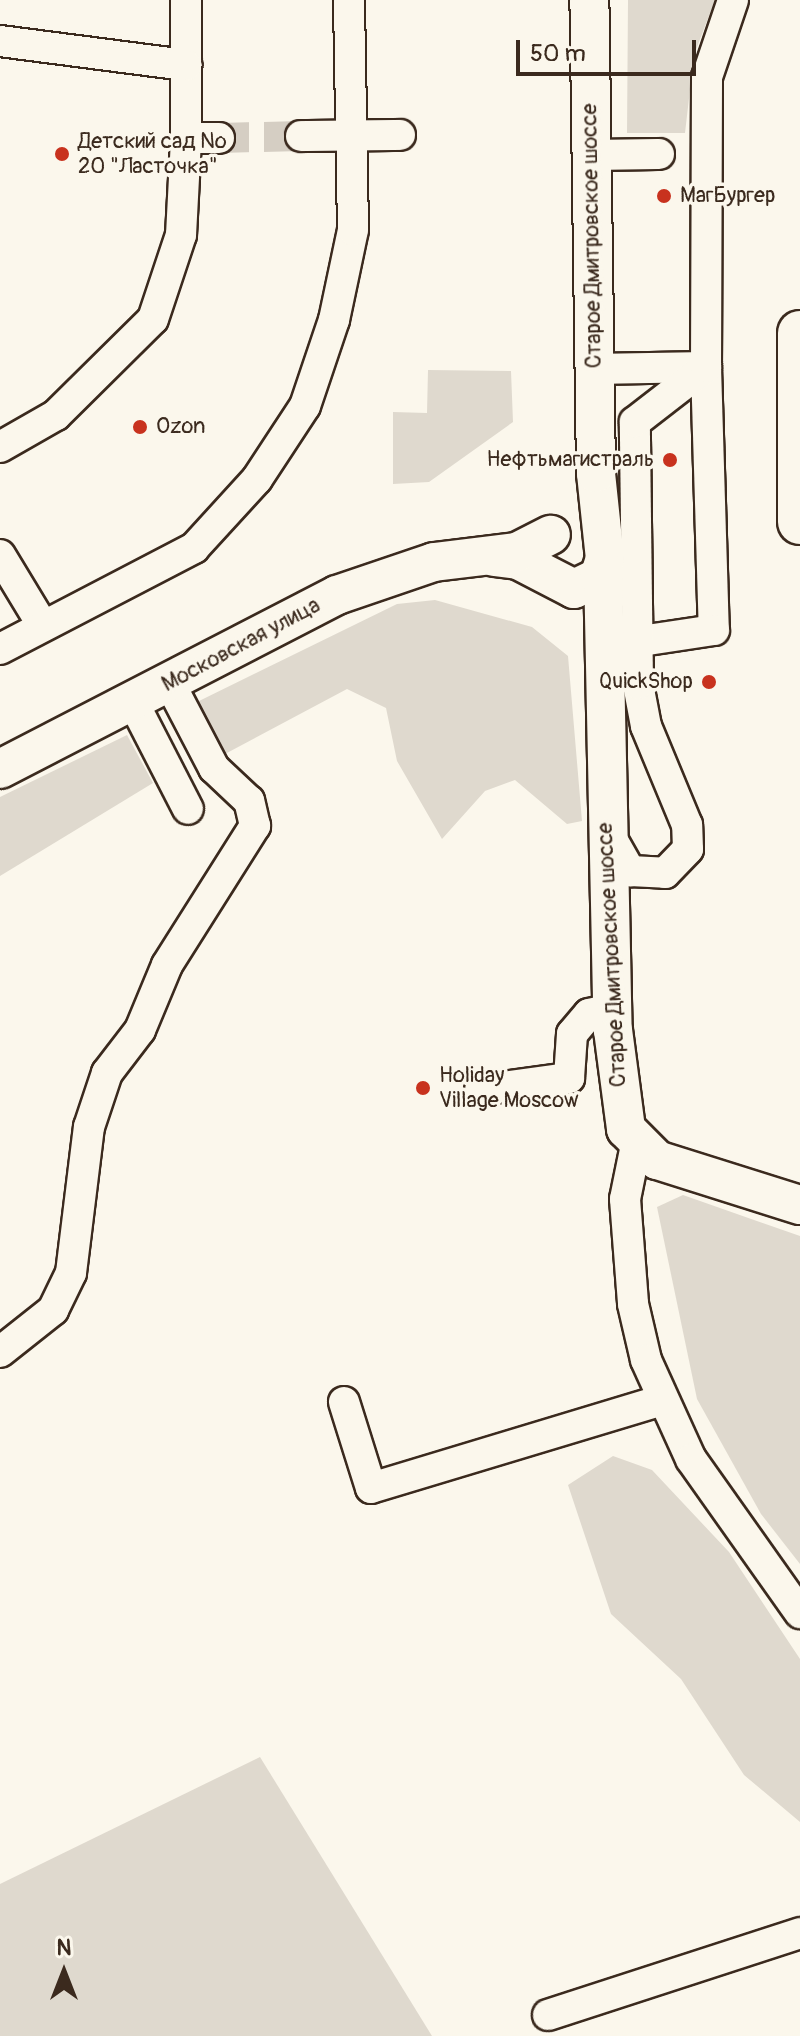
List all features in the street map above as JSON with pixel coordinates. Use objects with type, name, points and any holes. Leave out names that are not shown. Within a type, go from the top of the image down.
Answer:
[{"type":"highway","points":[[800,333],[800,522]]},
{"type":"main road","name":"Старое Дмитровское шоссе","points":[[589,0],[596,473],[574,556],[600,630],[612,1009],[619,1104],[636,1145]]},
{"type":"main road","name":"Московская улица","points":[[0,769],[388,574],[494,557],[518,560],[574,556]]},
{"type":"main road","points":[[636,1145],[657,1160],[800,1205]]},
{"type":"main road","points":[[742,1189],[800,1180]]},
{"type":"street","points":[[0,447],[56,415],[153,319],[181,235],[186,138],[186,0]]},
{"type":"street","points":[[0,649],[194,548],[257,479],[305,406],[353,230],[349,0]]},
{"type":"street","points":[[635,642],[714,630],[706,367],[707,77],[733,0]]},
{"type":"street","points":[[0,41],[186,65]]},
{"type":"street","points":[[301,136],[400,135]]},
{"type":"street","points":[[186,138],[219,138]]},
{"type":"street","points":[[591,155],[659,154]]},
{"type":"street","points":[[593,369],[706,367]]},
{"type":"street","points":[[605,823],[630,871],[665,873],[688,849],[687,825],[646,726],[635,642],[635,422],[706,367]]},
{"type":"street","points":[[0,555],[43,626]]},
{"type":"street","points":[[0,1352],[53,1310],[65,1285],[89,1127],[107,1073],[140,1030],[167,965],[255,826],[249,801],[214,768],[169,682]]},
{"type":"street","points":[[133,702],[188,809]]},
{"type":"street","points":[[480,1090],[569,1078],[572,1034],[589,1014],[612,1009]]},
{"type":"street","points":[[636,1145],[625,1199],[633,1304],[662,1400],[691,1459],[800,1613]]},
{"type":"street","points":[[344,1402],[371,1488],[662,1400]]},
{"type":"street","points":[[548,2015],[800,1933]]},
{"type":"shaded area","points":[[628,0],[715,0],[694,55],[685,133],[627,133]]},
{"type":"shaded area","points":[[428,370],[511,371],[513,422],[429,482],[393,484],[393,412],[427,413]]},
{"type":"shaded area","points":[[435,600],[532,627],[568,656],[582,821],[567,824],[515,780],[485,791],[442,839],[397,761],[386,708],[347,689],[225,754],[197,702],[397,604]]},
{"type":"shaded area","points":[[127,735],[153,783],[0,876],[0,797]]},
{"type":"shaded area","points":[[683,1195],[800,1236],[800,1564],[761,1514],[697,1399],[657,1207]]},
{"type":"shaded area","points":[[613,1456],[652,1470],[729,1552],[800,1659],[800,1822],[744,1775],[681,1679],[611,1614],[568,1485]]},
{"type":"shaded area","points":[[260,1757],[432,2036],[0,2036],[0,1884]]},
{"type":"tunnel","points":[[219,138],[301,136]]},
{"type":"place","name":"Детский сад № 20 \"Ласточка\"","points":[[62,154]]},
{"type":"place","name":"МагБургер","points":[[664,196]]},
{"type":"place","name":"Ozon","points":[[140,427]]},
{"type":"place","name":"Нефтьмагистраль","points":[[670,460]]},
{"type":"place","name":"QuickShop","points":[[709,682]]},
{"type":"place","name":"Holiday Village Moscow","points":[[423,1088]]}]
